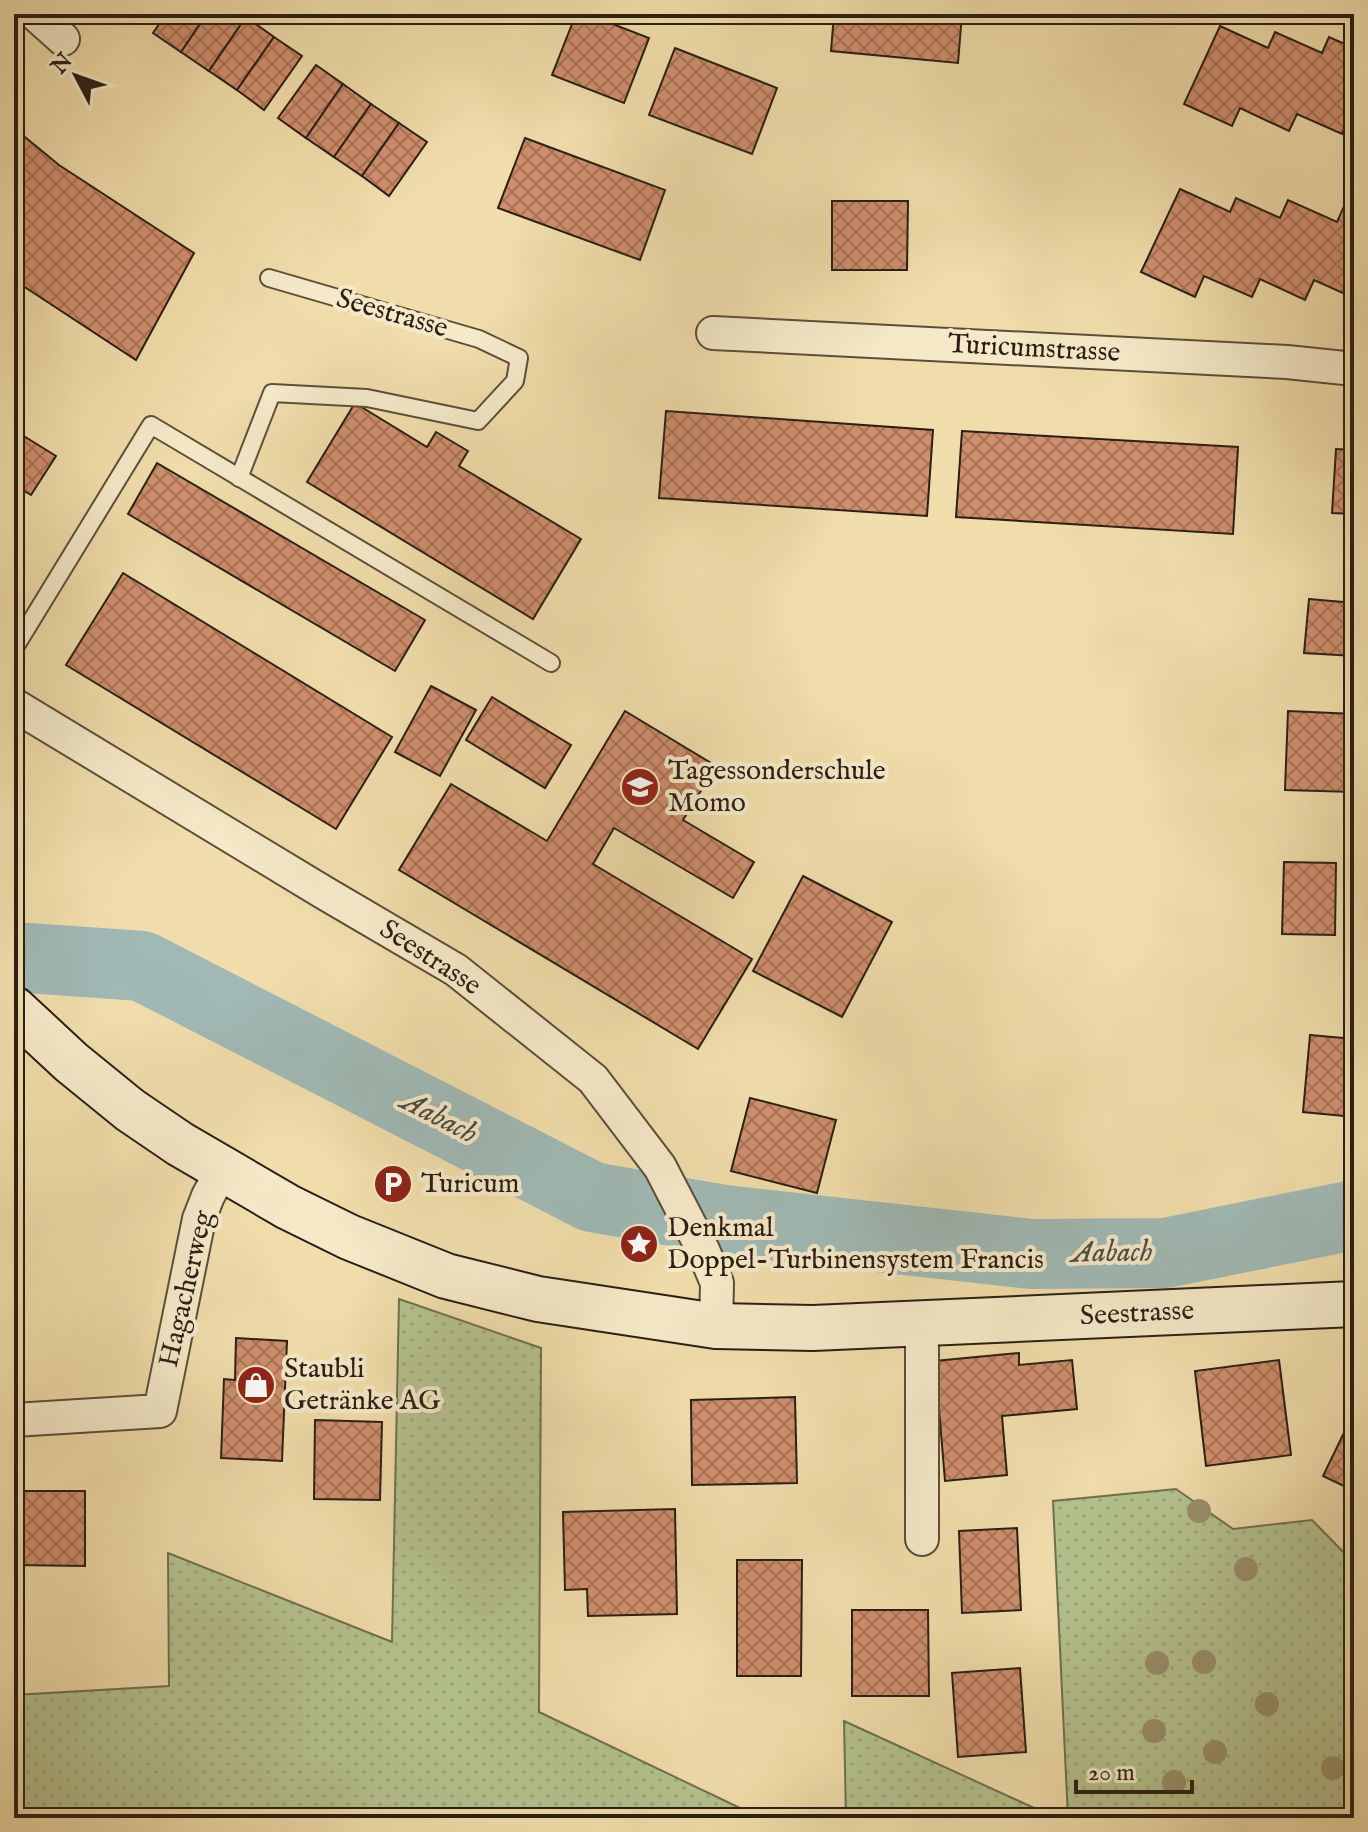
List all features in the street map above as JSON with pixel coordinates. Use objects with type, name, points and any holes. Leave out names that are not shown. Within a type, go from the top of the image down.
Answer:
[{"type":"street","points":[[35,14],[63,39]]},
{"type":"street","name":"Turicumstrasse","points":[[713,333],[1255,360],[1354,369]]},
{"type":"street","name":"Seestrasse","points":[[14,705],[456,970],[593,1079],[660,1167],[703,1250],[717,1283],[716,1326]]},
{"type":"street","name":"Seestrasse","points":[[29,1023],[130,1110],[180,1144],[288,1207],[349,1237],[446,1276],[538,1299],[716,1326],[813,1328],[1354,1304]]},
{"type":"street","name":"Hagacherweg","points":[[14,1420],[160,1411],[199,1219],[223,1169]]},
{"type":"street","points":[[920,1324],[922,1539]]},
{"type":"lane","name":"Seestrasse","points":[[239,478],[272,393],[367,398],[478,421],[515,381],[519,358],[479,339],[269,278]]},
{"type":"lane","points":[[14,649],[151,425],[551,663]]},
{"type":"green space","points":[[399,1299],[541,1348],[539,1712],[761,1818],[14,1818],[14,1695],[169,1686],[168,1553],[392,1642]]},
{"type":"green space","points":[[1176,1489],[1233,1529],[1312,1520],[1354,1563],[1354,1818],[1068,1818],[1053,1501]]},
{"type":"green space","points":[[844,1721],[1056,1818],[846,1818]]},
{"type":"building","points":[[166,14],[207,14],[181,52],[153,33]]},
{"type":"building","points":[[207,14],[242,14],[246,17],[209,71],[181,52]]},
{"type":"building","points":[[576,14],[587,14],[649,38],[624,103],[552,75]]},
{"type":"building","points":[[834,14],[962,14],[958,63],[831,51]]},
{"type":"building","points":[[246,17],[274,37],[237,90],[209,71]]},
{"type":"building","points":[[1220,26],[1268,48],[1275,32],[1322,53],[1329,37],[1354,48],[1354,118],[1350,117],[1342,134],[1297,114],[1289,131],[1240,108],[1232,126],[1184,104]]},
{"type":"building","points":[[274,37],[302,56],[264,110],[237,90]]},
{"type":"building","points":[[675,48],[777,88],[752,154],[649,115]]},
{"type":"building","points":[[316,65],[343,84],[306,138],[278,118]]},
{"type":"building","points":[[343,84],[371,104],[334,157],[306,138]]},
{"type":"building","points":[[371,104],[399,123],[362,176],[334,157]]},
{"type":"building","points":[[399,123],[427,142],[389,196],[362,176]]},
{"type":"building","points":[[14,128],[59,165],[194,253],[136,360],[14,280]]},
{"type":"building","points":[[525,138],[665,190],[640,260],[498,208]]},
{"type":"building","points":[[1180,189],[1230,212],[1236,198],[1280,218],[1288,200],[1337,222],[1345,204],[1354,208],[1354,298],[1314,280],[1305,300],[1260,279],[1252,297],[1204,276],[1195,297],[1141,272]]},
{"type":"building","points":[[832,201],[908,201],[907,270],[832,270]]},
{"type":"building","points":[[355,403],[427,447],[436,432],[468,451],[459,466],[581,539],[533,619],[307,482]]},
{"type":"building","points":[[666,411],[933,430],[927,516],[659,498]]},
{"type":"building","points":[[14,430],[56,456],[31,495],[14,485]]},
{"type":"building","points":[[962,431],[1238,447],[1233,534],[956,517]]},
{"type":"building","points":[[1336,449],[1354,450],[1354,514],[1332,513]]},
{"type":"building","points":[[157,463],[425,620],[395,671],[128,514]]},
{"type":"building","points":[[123,573],[392,737],[336,829],[66,665]]},
{"type":"building","points":[[1309,599],[1354,603],[1354,656],[1304,653]]},
{"type":"building","points":[[431,686],[476,710],[440,776],[395,752]]},
{"type":"building","points":[[492,697],[571,745],[545,788],[466,740]]},
{"type":"building","points":[[625,711],[716,766],[683,820],[754,862],[733,898],[614,828],[593,864],[752,959],[698,1049],[399,870],[451,784],[547,841]]},
{"type":"building","points":[[1288,711],[1354,714],[1354,792],[1285,790]]},
{"type":"building","points":[[1284,862],[1336,863],[1335,935],[1282,934]]},
{"type":"building","points":[[803,876],[892,922],[842,1017],[753,971]]},
{"type":"building","points":[[1310,1035],[1354,1039],[1354,1117],[1303,1112]]},
{"type":"building","points":[[750,1098],[836,1120],[817,1193],[731,1171]]},
{"type":"building","points":[[236,1338],[287,1341],[282,1461],[221,1458],[224,1379],[235,1380]]},
{"type":"building","points":[[1019,1353],[1019,1365],[1072,1360],[1077,1409],[1002,1416],[1007,1475],[945,1481],[935,1361]]},
{"type":"building","points":[[1279,1360],[1291,1455],[1206,1466],[1195,1371]]},
{"type":"building","points":[[795,1397],[797,1483],[692,1485],[691,1400]]},
{"type":"building","points":[[1354,1412],[1354,1491],[1323,1476]]},
{"type":"building","points":[[315,1420],[382,1422],[380,1500],[314,1499]]},
{"type":"building","points":[[14,1491],[85,1491],[85,1566],[14,1565]]},
{"type":"building","points":[[675,1509],[677,1614],[588,1616],[587,1589],[565,1590],[563,1512]]},
{"type":"building","points":[[1017,1528],[1021,1610],[962,1613],[959,1531]]},
{"type":"building","points":[[737,1560],[802,1560],[801,1676],[737,1676]]},
{"type":"building","points":[[852,1610],[928,1610],[929,1696],[852,1696]]},
{"type":"building","points":[[1020,1668],[1026,1752],[958,1757],[952,1673]]},
{"type":"waterway","name":"Aabach","points":[[14,957],[142,966],[592,1197],[724,1220],[1031,1254],[1165,1253],[1354,1215]]},
{"type":"place","name":"Tagessonderschule Momo","points":[[640,787]]},
{"type":"place","name":"Turicum","points":[[393,1184]]},
{"type":"place","name":"Denkmal Doppel-Turbinensystem Francis","points":[[639,1244]]},
{"type":"place","name":"Staubli Getränke AG","points":[[256,1385]]}]
